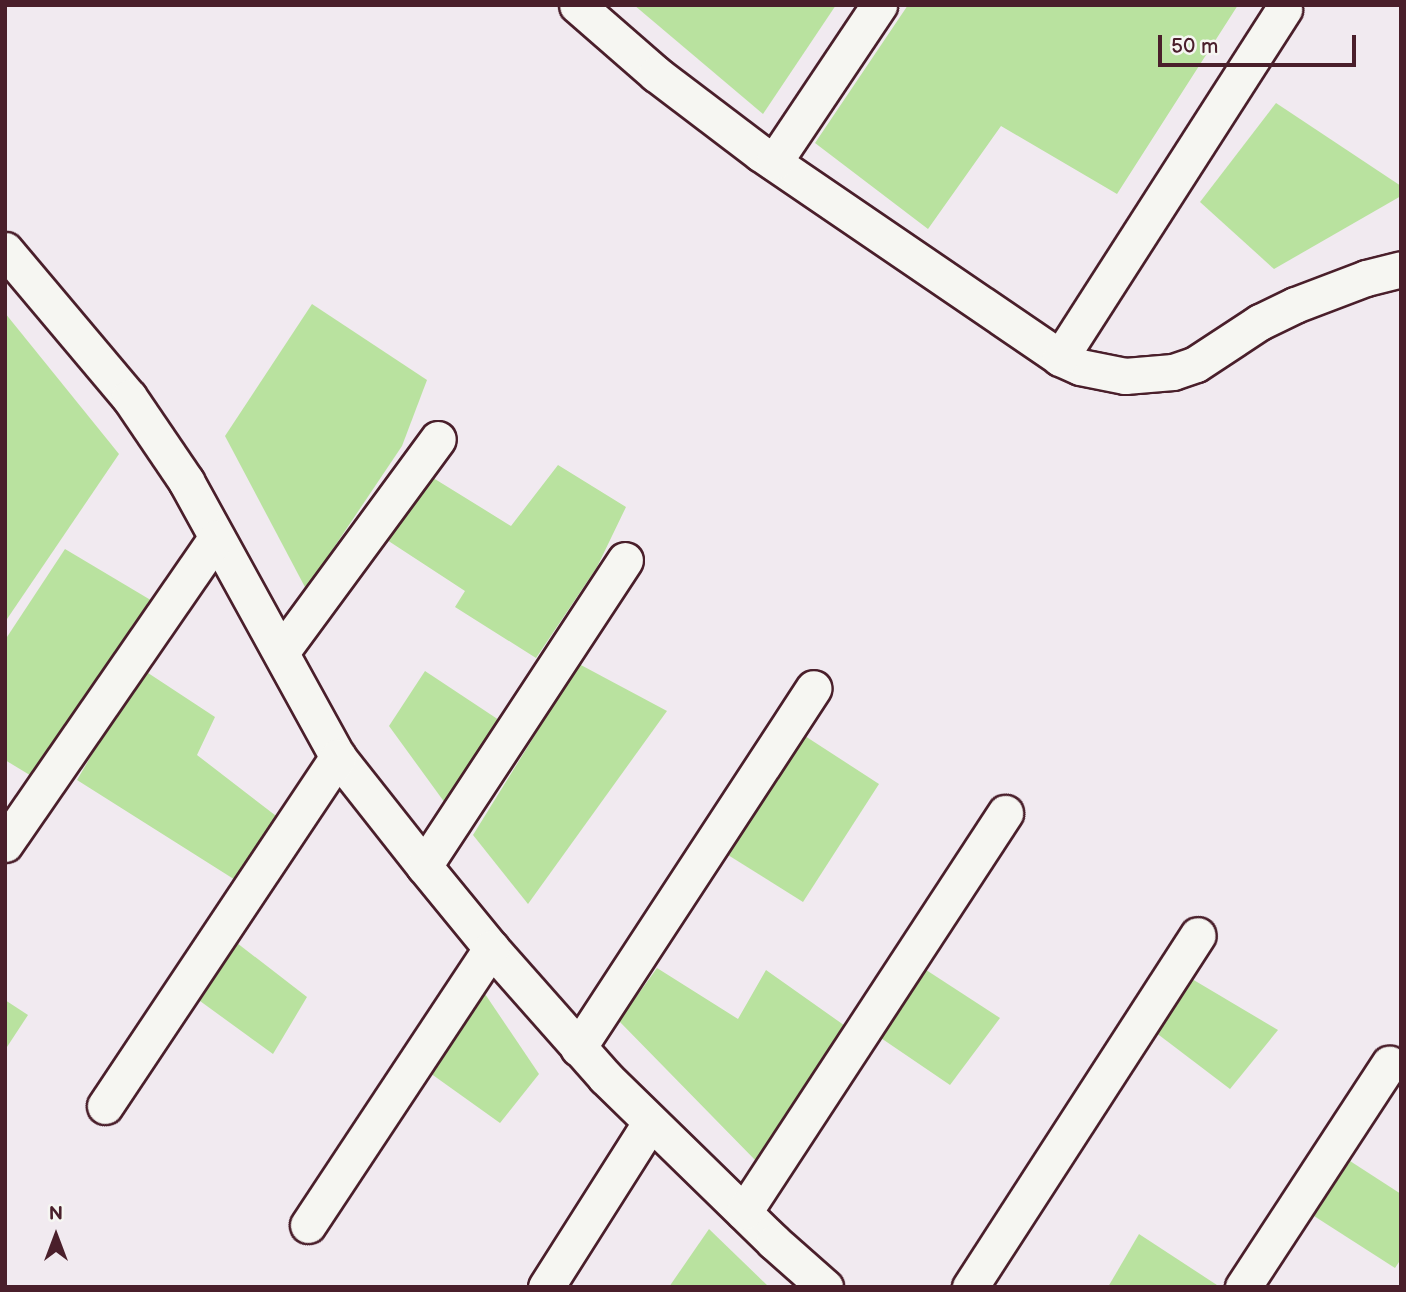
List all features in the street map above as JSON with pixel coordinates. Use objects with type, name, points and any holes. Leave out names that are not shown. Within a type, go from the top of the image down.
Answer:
[{"type":"street","points":[[577,5],[656,74],[774,162],[1060,358],[1091,370],[1125,376],[1173,372],[1196,364],[1249,329],[1294,304],[1366,278],[1401,269]]},
{"type":"street","points":[[774,162],[878,5]]},
{"type":"street","points":[[1060,358],[1284,9]]},
{"type":"street","points":[[5,250],[129,397],[186,481],[338,757],[491,948],[578,1048],[650,1123],[821,1286]]},
{"type":"street","points":[[282,651],[438,439]]},
{"type":"street","points":[[5,844],[216,538]]},
{"type":"street","points":[[424,866],[625,560]]},
{"type":"street","points":[[578,1048],[814,688]]},
{"type":"street","points":[[105,1106],[338,757]]},
{"type":"street","points":[[744,1212],[1004,813]]},
{"type":"street","points":[[970,1287],[1198,935]]},
{"type":"street","points":[[308,1224],[491,948]]},
{"type":"street","points":[[1243,1287],[1389,1064]]},
{"type":"street","points":[[546,1287],[650,1123]]},
{"type":"green space","points":[[634,5],[836,5],[763,114]]},
{"type":"green space","points":[[908,5],[1238,5],[1117,194],[1001,126],[928,229],[815,143]]},
{"type":"green space","points":[[1276,103],[1401,186],[1401,196],[1274,269],[1200,202]]},
{"type":"green space","points":[[312,304],[427,380],[402,446],[306,589],[225,436]]},
{"type":"green space","points":[[5,313],[119,454],[5,622]]},
{"type":"green space","points":[[558,465],[626,507],[597,567],[536,658],[455,607],[465,591],[387,540],[430,476],[511,526]]},
{"type":"green space","points":[[65,549],[159,605],[38,780],[5,760],[5,640]]},
{"type":"green space","points":[[579,664],[667,711],[528,904],[473,835]]},
{"type":"green space","points":[[142,669],[215,717],[197,755],[284,822],[240,883],[77,780]]},
{"type":"green space","points":[[425,671],[505,724],[445,803],[389,726]]},
{"type":"green space","points":[[805,736],[879,784],[803,902],[728,855]]},
{"type":"green space","points":[[237,943],[307,997],[273,1054],[200,1001]]},
{"type":"green space","points":[[920,966],[1000,1018],[950,1085],[875,1034]]},
{"type":"green space","points":[[657,968],[738,1019],[766,970],[848,1028],[758,1163],[619,1021]]},
{"type":"green space","points":[[1192,979],[1278,1030],[1230,1089],[1155,1032]]},
{"type":"green space","points":[[483,991],[539,1074],[500,1123],[430,1073]]},
{"type":"green space","points":[[5,1000],[28,1015],[5,1050]]},
{"type":"green space","points":[[1350,1161],[1401,1194],[1401,1259],[1395,1268],[1314,1216]]},
{"type":"green space","points":[[709,1229],[769,1287],[669,1287]]},
{"type":"green space","points":[[1139,1234],[1220,1287],[1108,1287]]}]
